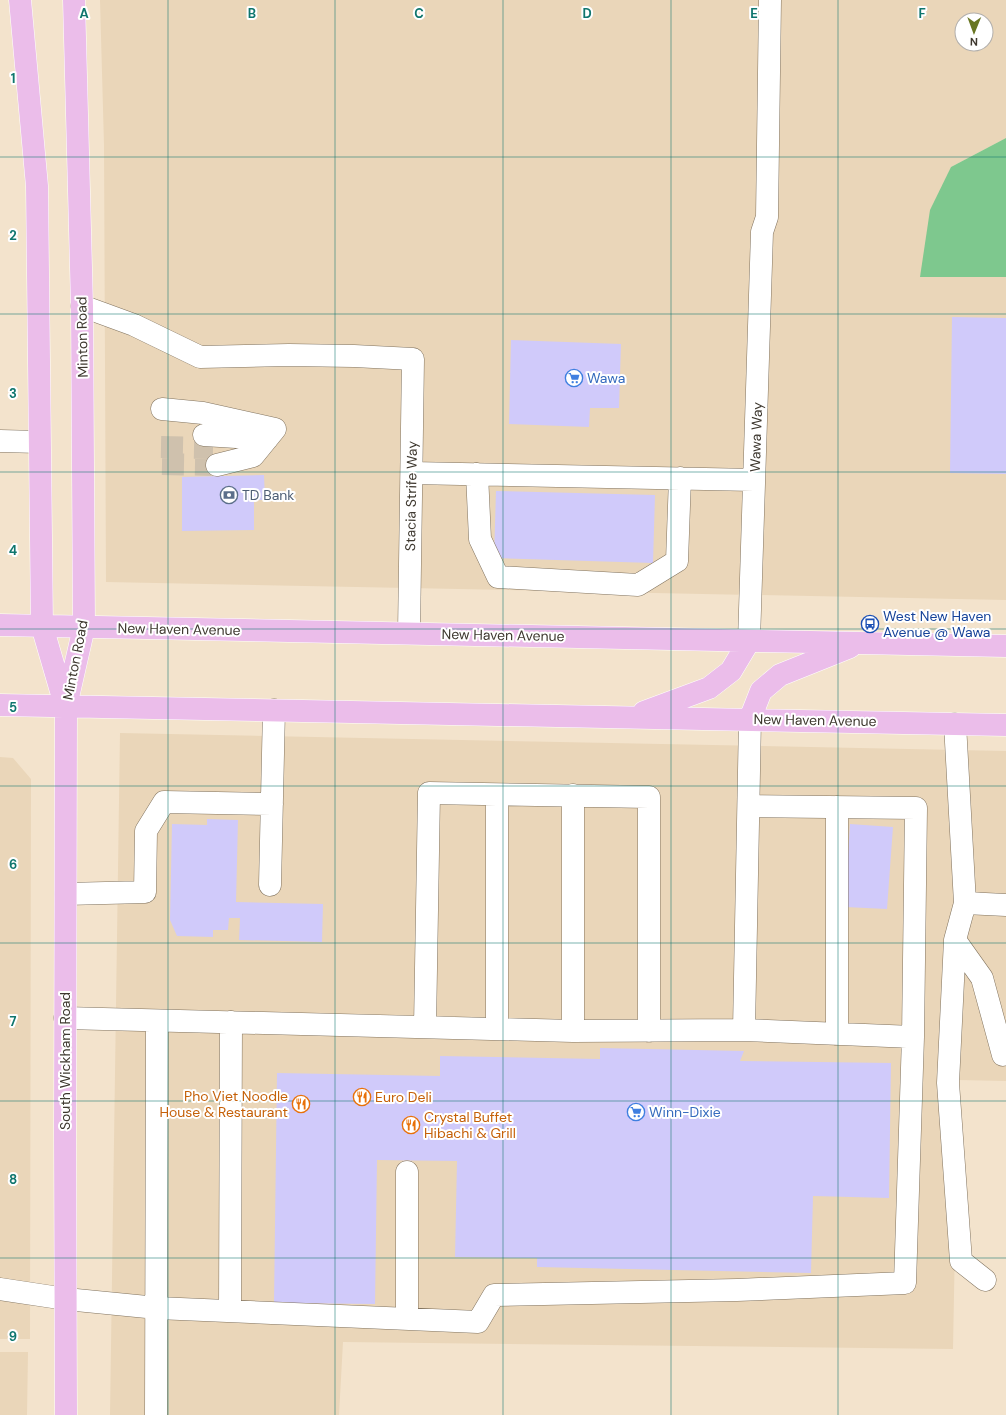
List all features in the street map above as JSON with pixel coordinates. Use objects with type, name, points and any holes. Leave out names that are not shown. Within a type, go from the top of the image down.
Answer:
[{"type":"main road","name":"Minton Road","points":[[20,0],[37,186],[42,626],[66,706]]},
{"type":"main road","name":"Minton Road","points":[[66,706],[84,627],[82,306],[74,0]]},
{"type":"main road","name":"New Haven Avenue","points":[[0,625],[1006,646]]},
{"type":"main road","points":[[632,717],[709,688],[731,671],[749,641]]},
{"type":"main road","points":[[750,719],[761,692],[780,675],[860,643]]},
{"type":"main road","name":"New Haven Avenue","points":[[0,705],[1006,725]]},
{"type":"main road","name":"South Wickham Road","points":[[66,706],[66,1415]]},
{"type":"lane","name":"Wawa Way","points":[[749,641],[762,232],[767,217],[770,0]]},
{"type":"lane","name":"Stacia Strife Way","points":[[82,306],[134,325],[200,357],[289,354],[413,359],[409,634]]},
{"type":"lane","points":[[162,409],[203,413],[267,439]]},
{"type":"lane","points":[[267,439],[253,456],[212,449],[267,439]]},
{"type":"lane","points":[[0,441],[39,442]]},
{"type":"lane","points":[[412,473],[754,480]]},
{"type":"lane","points":[[477,474],[480,539],[498,577],[638,585],[677,561],[680,478]]},
{"type":"lane","points":[[270,885],[274,710]]},
{"type":"lane","points":[[744,1030],[750,719]]},
{"type":"lane","points":[[955,724],[966,903],[955,940],[948,1083],[961,1260],[985,1280]]},
{"type":"lane","points":[[425,1028],[429,793],[649,797],[650,1030]]},
{"type":"lane","points":[[497,794],[497,1029]]},
{"type":"lane","points":[[573,795],[573,1031]]},
{"type":"lane","points":[[66,894],[145,892],[146,832],[164,802],[272,804]]},
{"type":"lane","points":[[0,1289],[66,1299],[157,1308],[478,1322],[494,1295],[736,1290],[905,1283],[913,1037],[916,808],[748,806]]},
{"type":"lane","points":[[837,807],[837,1034]]},
{"type":"lane","points":[[966,903],[1006,905]]},
{"type":"lane","points":[[955,940],[982,978],[1003,1055]]},
{"type":"lane","points":[[65,1018],[573,1031],[744,1030],[913,1037]]},
{"type":"lane","points":[[156,1415],[157,1021]]},
{"type":"lane","points":[[230,1312],[231,1022]]},
{"type":"lane","points":[[407,1172],[407,1319]]},
{"type":"shaded area","points":[[100,0],[1006,0],[1006,138],[951,167],[920,277],[1006,277],[1006,600],[106,582],[104,145]]},
{"type":"shaded area","points":[[120,733],[1006,751],[1006,1081],[958,1080],[953,1349],[343,1342],[339,1415],[110,1415]]},
{"type":"shaded area","points":[[0,757],[13,758],[31,779],[30,1339],[0,1339]]},
{"type":"shaded area","points":[[0,1352],[28,1352],[27,1415],[0,1415]]},
{"type":"green space","points":[[1006,138],[1006,277],[920,277],[930,210],[951,167]]},
{"type":"building","points":[[952,317],[1006,318],[1006,474],[950,473]]},
{"type":"building","points":[[511,340],[621,344],[619,408],[590,408],[589,427],[509,424]]},
{"type":"building","points":[[264,475],[265,500],[254,500],[254,530],[182,531],[182,477]]},
{"type":"building","points":[[496,491],[655,495],[653,563],[494,558]]},
{"type":"building","points":[[207,819],[238,820],[236,902],[323,904],[322,942],[239,940],[240,918],[229,918],[228,930],[213,930],[213,937],[177,936],[170,920],[172,824],[207,825]]},
{"type":"building","points":[[850,824],[893,827],[887,909],[845,907]]},
{"type":"building","name":"Winn-Dixie","points":[[600,1048],[744,1051],[740,1061],[891,1063],[889,1198],[813,1196],[811,1273],[537,1267],[537,1258],[455,1257],[457,1161],[377,1160],[375,1304],[274,1303],[277,1073],[440,1076],[440,1056],[600,1059]]},
{"type":"tunnel","points":[[161,447],[213,448]]},
{"type":"tunnel","points":[[162,464],[217,465]]},
{"type":"place","name":"Wawa","points":[[574,378]]},
{"type":"place","name":"TD Bank","points":[[229,495]]},
{"type":"place","name":"West New Haven Avenue @ Wawa","points":[[870,624]]},
{"type":"place","name":"Euro Deli","points":[[362,1097]]},
{"type":"place","name":"Pho Viet Noodle House & Restaurant","points":[[301,1104]]},
{"type":"place","name":"Winn-Dixie","points":[[636,1112]]},
{"type":"place","name":"Crystal Buffet Hibachi & Grill","points":[[411,1125]]}]
